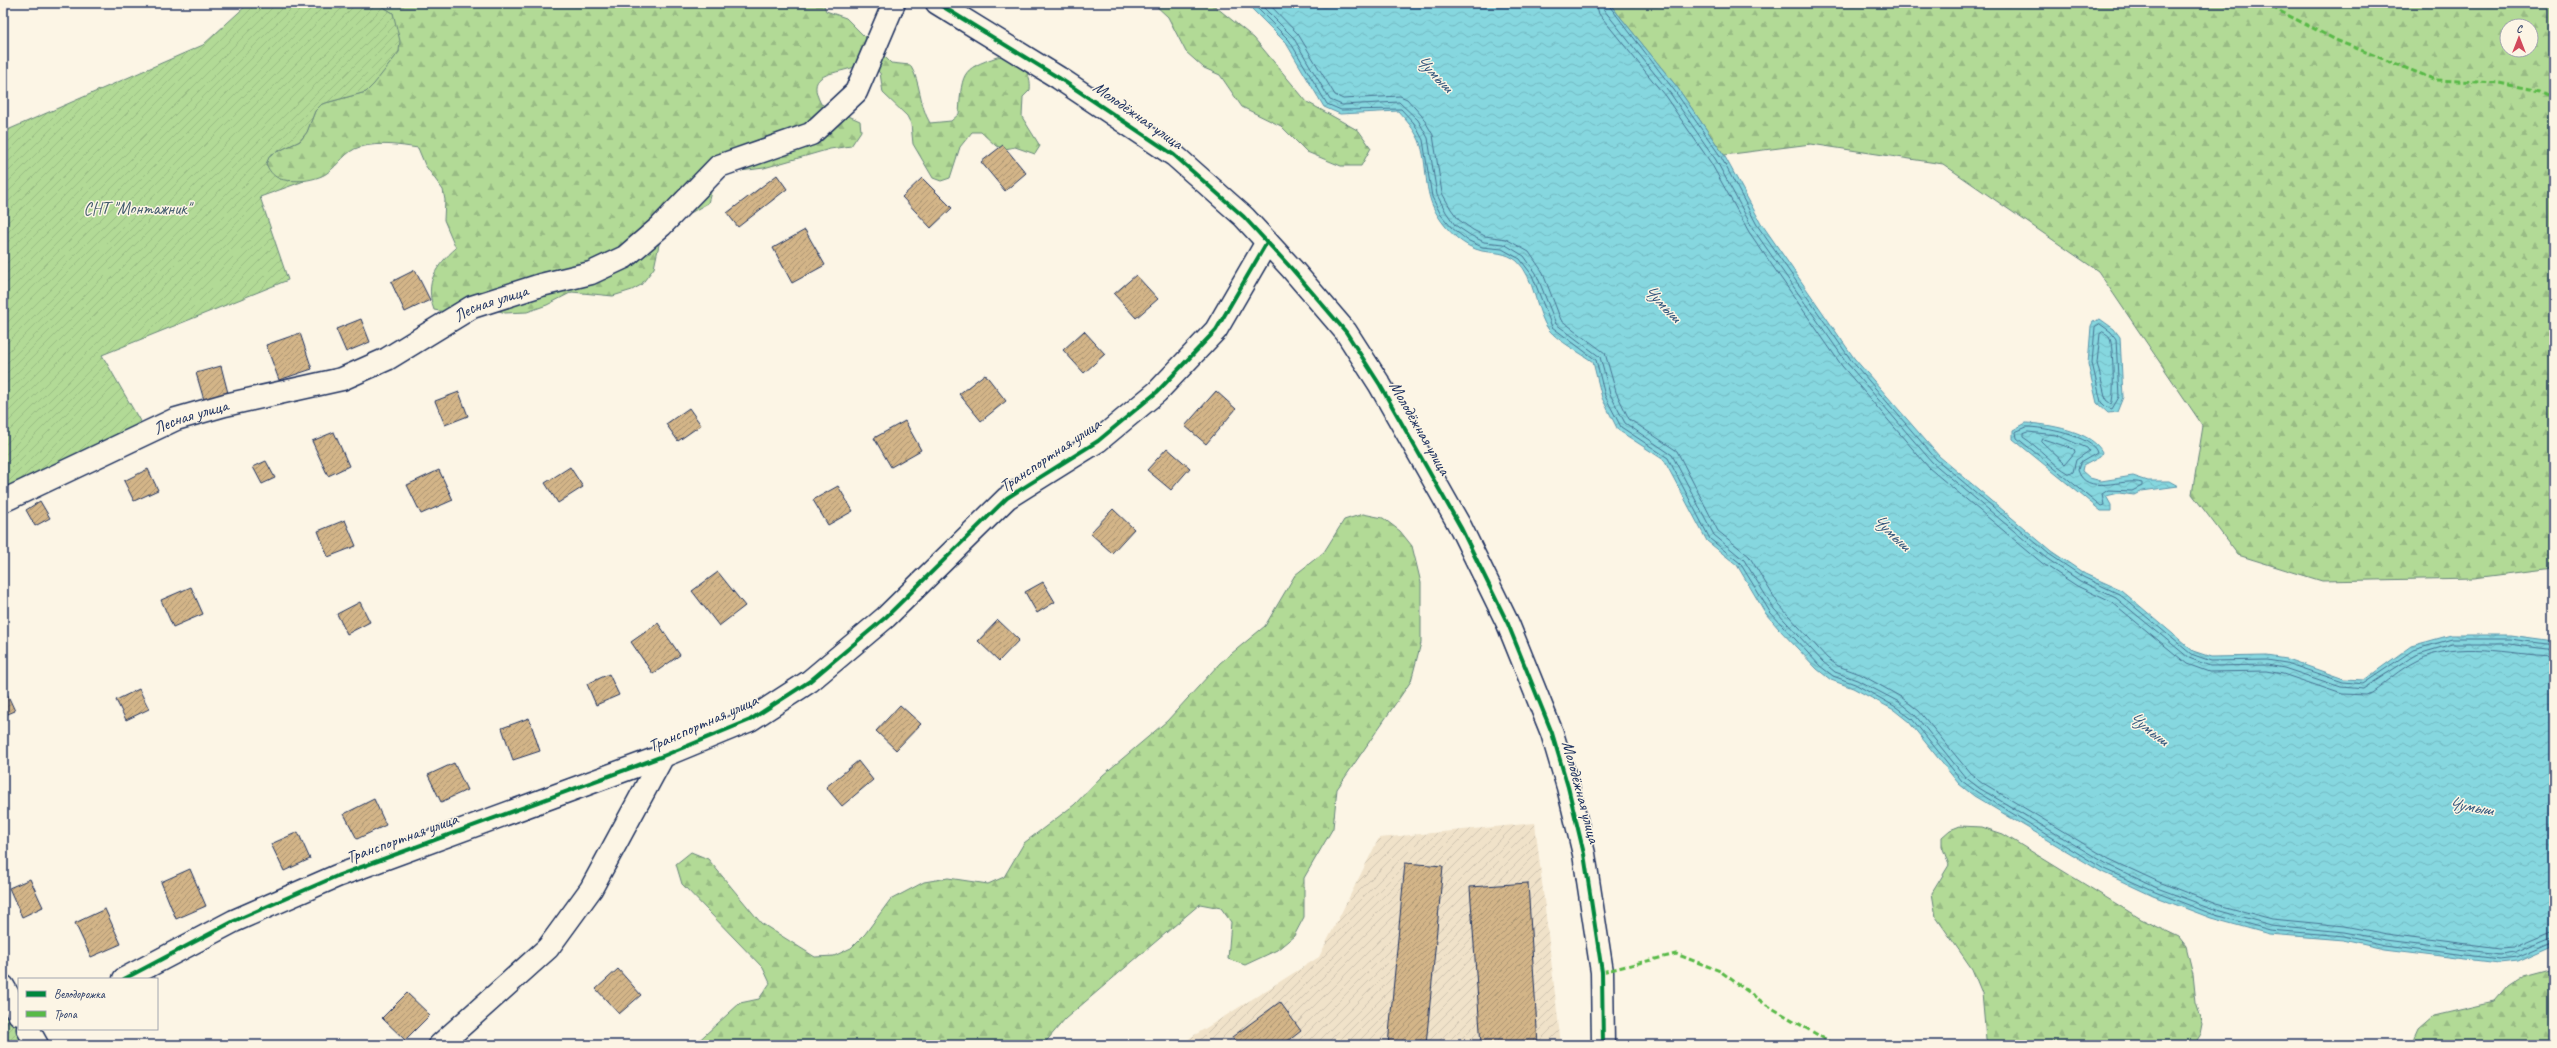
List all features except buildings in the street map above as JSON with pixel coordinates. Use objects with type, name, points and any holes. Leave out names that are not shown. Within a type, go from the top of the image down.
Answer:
[{"type":"street","name":"Лесная улица","points":[[3,501],[176,419],[225,405],[342,379],[388,359],[472,307],[541,285],[591,273],[625,257],[661,226],[719,166],[811,134],[856,92],[894,3]]},
{"type":"street","name":"Молодёжная улица","points":[[937,3],[1059,78],[1174,155],[1244,217],[1346,332],[1380,385],[1461,528],[1508,624],[1552,732],[1584,854],[1602,972],[1603,1045]]},
{"type":"street","name":"Транспортная улица","points":[[126,978],[234,921],[343,874],[663,756],[750,720],[810,681],[886,617],[1007,498],[1098,441],[1157,392],[1216,330],[1266,242]]},
{"type":"street","name":"Транспортная улица","points":[[440,1045],[548,948],[591,889],[663,756]]},
{"type":"street","points":[[3,986],[18,1012]]},
{"type":"shaded area","points":[[1535,823],[1561,1045],[1179,1045],[1319,957],[1379,838]]},
{"type":"green space","name":"СНТ \"Монтажник\"","points":[[249,3],[377,3],[393,13],[400,41],[399,52],[366,92],[322,104],[315,111],[307,132],[300,141],[270,155],[266,164],[273,175],[286,180],[304,181],[260,197],[288,280],[102,355],[152,442],[3,510],[3,132],[203,45]]},
{"type":"green space","points":[[377,3],[823,3],[826,11],[846,18],[891,63],[910,65],[914,72],[926,116],[930,123],[951,121],[959,114],[961,87],[967,72],[973,67],[1006,54],[1016,60],[1021,64],[1027,73],[1030,84],[1030,90],[1023,97],[1022,117],[1040,146],[1035,154],[1015,147],[1005,149],[996,146],[981,132],[972,132],[960,147],[950,178],[941,181],[933,178],[913,144],[911,124],[907,116],[883,93],[880,73],[865,60],[852,68],[826,75],[817,82],[816,87],[821,104],[860,121],[861,131],[851,146],[830,149],[764,168],[716,174],[708,203],[678,220],[661,235],[654,268],[641,285],[632,290],[613,296],[572,292],[547,305],[527,312],[505,313],[483,305],[445,312],[434,310],[430,291],[431,283],[443,261],[456,248],[444,220],[445,200],[443,190],[425,165],[418,148],[382,144],[367,145],[350,152],[331,170],[322,176],[299,181],[276,178],[270,174],[266,164],[270,155],[300,141],[307,132],[315,111],[322,104],[366,92],[399,52],[393,13]]},
{"type":"green space","points":[[1153,3],[1211,3],[1254,38],[1307,102],[1359,131],[1371,148],[1361,166],[1341,166],[1307,152],[1281,126],[1242,107],[1220,75],[1204,68],[1186,52],[1168,17]]},
{"type":"green space","points":[[1609,3],[2554,3],[2554,568],[2474,578],[2322,581],[2238,555],[2192,494],[2203,426],[2098,271],[1943,164],[1811,144],[1724,155],[1677,87]]},
{"type":"green space","points":[[1363,514],[1383,518],[1400,531],[1412,546],[1421,583],[1421,643],[1411,681],[1337,789],[1333,828],[1304,878],[1304,917],[1294,936],[1277,950],[1245,965],[1228,959],[1231,922],[1221,908],[1200,904],[1065,1019],[1043,1045],[694,1045],[740,1003],[759,999],[770,983],[763,968],[682,884],[676,864],[691,852],[708,859],[761,923],[815,957],[834,956],[851,948],[865,934],[890,900],[924,882],[948,878],[988,884],[1004,877],[1024,843],[1074,805],[1103,775],[1167,721],[1220,663],[1265,626],[1295,575],[1324,552],[1344,520]]},
{"type":"green space","points":[[1960,826],[1982,827],[2003,834],[2141,919],[2179,937],[2186,946],[2193,974],[2196,1003],[2203,1024],[2201,1034],[2194,1045],[1990,1045],[1986,1039],[1982,993],[1972,969],[1936,917],[1932,893],[1949,865],[1942,846],[1942,837],[1950,830]]},
{"type":"green space","points":[[2554,968],[2554,1045],[2412,1045],[2419,1029],[2434,1016],[2494,1002],[2506,988],[2524,976]]},
{"type":"green space","points":[[3,986],[18,1012],[18,1030],[28,1030],[37,1045],[3,1045]]},
{"type":"water","name":"Чумыш","points":[[1246,3],[1609,3],[1677,87],[1724,155],[1761,223],[1854,358],[1939,456],[2051,551],[2085,574],[2121,590],[2193,651],[2211,657],[2267,656],[2287,659],[2344,679],[2364,680],[2411,646],[2451,635],[2510,635],[2554,641],[2554,945],[2518,961],[2499,963],[2384,949],[2343,940],[2269,934],[2211,918],[2153,896],[2102,872],[1974,796],[1959,784],[1909,722],[1894,710],[1853,688],[1831,680],[1817,669],[1766,614],[1737,565],[1707,541],[1664,460],[1618,430],[1602,398],[1593,362],[1564,343],[1549,330],[1541,315],[1532,286],[1523,268],[1517,261],[1509,256],[1500,253],[1482,251],[1469,246],[1451,233],[1442,222],[1433,207],[1430,197],[1424,159],[1419,140],[1407,121],[1398,111],[1340,114],[1324,107],[1286,43]]},
{"type":"water","points":[[2100,319],[2114,329],[2120,337],[2123,397],[2117,412],[2108,413],[2097,403],[2088,364],[2091,326],[2093,322]]},
{"type":"water","points":[[2026,423],[2068,430],[2089,439],[2097,445],[2102,452],[2100,457],[2083,466],[2082,471],[2090,478],[2101,481],[2133,476],[2148,481],[2169,481],[2178,486],[2142,491],[2134,495],[2119,493],[2106,496],[2111,505],[2111,511],[2101,511],[2013,439],[2013,430]]},
{"type":"marked path","points":[[2264,3],[2338,41],[2436,80],[2499,83],[2540,91],[2554,98]]},
{"type":"marked path","points":[[1602,972],[1676,954],[1720,971],[1765,1004],[1835,1045]]},
{"type":"cycle path","points":[[937,3],[1059,78],[1174,155],[1244,217],[1292,269],[1346,332],[1380,385],[1461,528],[1508,624],[1552,733],[1568,787],[1584,854],[1602,972],[1603,1045]]},
{"type":"cycle path","points":[[126,978],[234,921],[337,876],[663,756],[750,720],[810,681],[886,617],[1007,498],[1098,441],[1157,392],[1216,330],[1267,242]]}]
